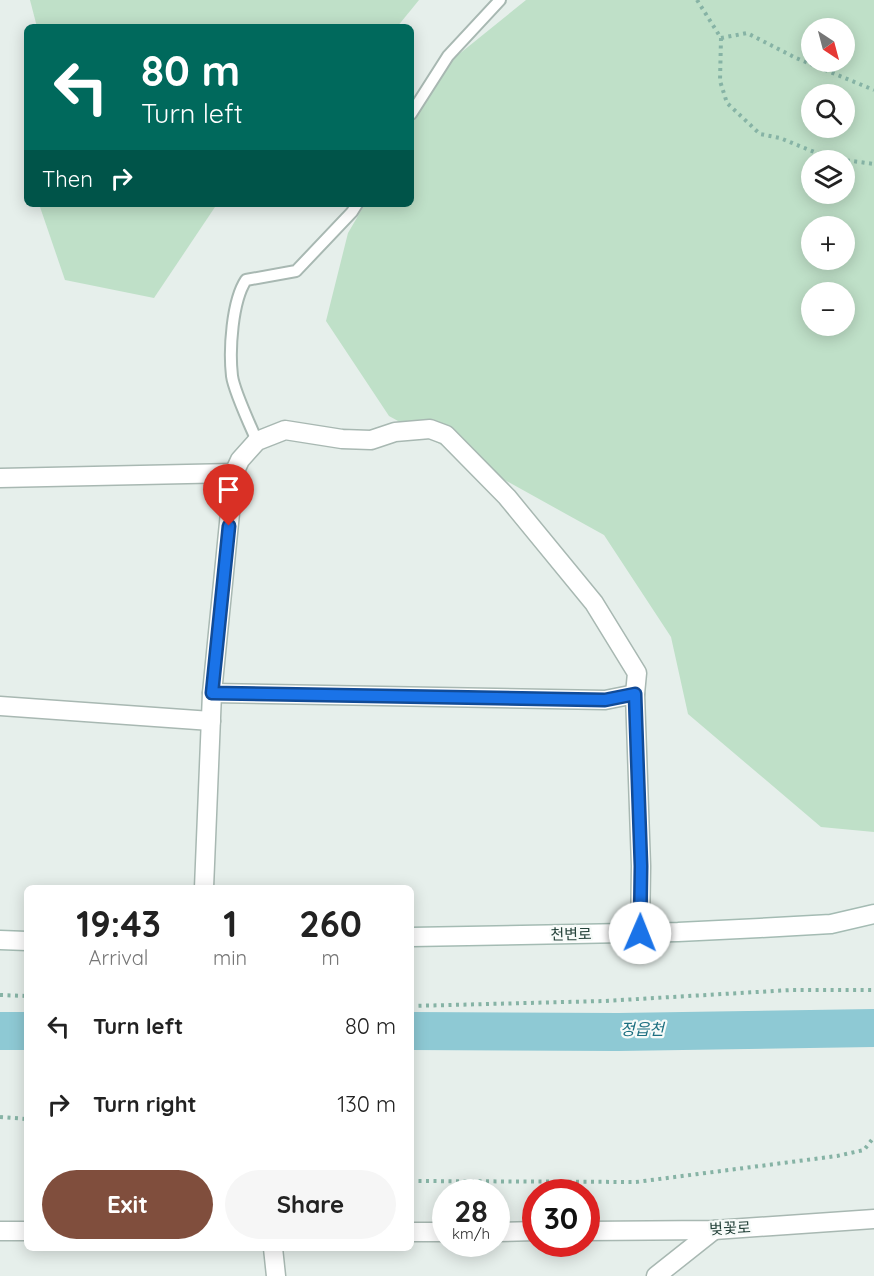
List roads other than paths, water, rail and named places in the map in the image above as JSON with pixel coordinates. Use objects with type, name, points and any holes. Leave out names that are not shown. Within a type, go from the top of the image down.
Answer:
[{"type":"street","points":[[204,885],[212,693],[234,473],[240,460],[257,441],[285,430],[342,439],[371,440],[395,432],[430,429],[446,435],[507,497],[594,603],[637,673],[635,694],[641,866],[640,933]]},
{"type":"street","points":[[0,478],[234,473]]},
{"type":"street","points":[[212,693],[605,700],[635,694]]},
{"type":"street","points":[[0,706],[211,721]]},
{"type":"street","name":"천변로","points":[[414,937],[640,933],[831,924],[874,914]]},
{"type":"street","points":[[0,940],[24,941]]},
{"type":"street","name":"벚꽃로","points":[[600,1231],[714,1230],[874,1219]]},
{"type":"street","points":[[656,1276],[714,1230]]},
{"type":"street","points":[[0,1231],[24,1231]]},
{"type":"street","points":[[414,1232],[432,1232]]},
{"type":"street","points":[[273,1251],[276,1276]]},
{"type":"lane","points":[[414,109],[448,56],[500,0]]},
{"type":"lane","points":[[257,441],[232,378],[231,341],[240,290],[246,280],[296,271],[355,207]]},
{"type":"waterway","name":"정읍천","points":[[414,1031],[618,1032],[874,1028]]},
{"type":"waterway","name":"정읍천","points":[[0,1031],[24,1031]]}]
